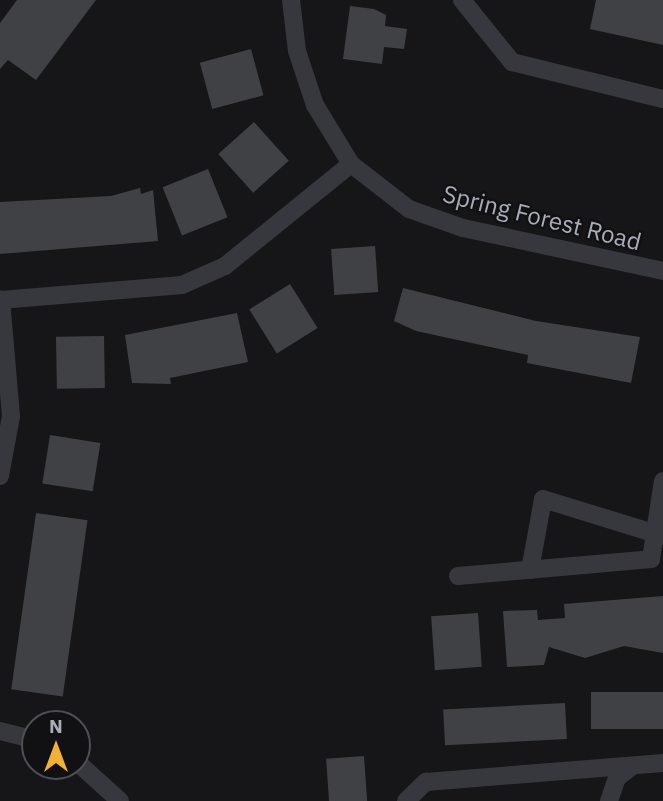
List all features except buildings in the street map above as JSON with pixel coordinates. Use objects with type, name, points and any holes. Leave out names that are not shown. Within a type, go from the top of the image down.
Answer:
[{"type":"street","name":"Spring Forest Road","points":[[291,0],[297,51],[315,105],[351,164],[409,209],[463,228],[663,271]]},
{"type":"street","points":[[462,0],[512,62],[663,99]]},
{"type":"street","points":[[0,476],[10,416],[1,300],[182,285],[225,266],[351,164]]},
{"type":"street","points":[[458,576],[651,559],[659,536],[663,481]]},
{"type":"street","points":[[530,570],[543,499],[659,536]]},
{"type":"street","points":[[0,731],[21,736]]},
{"type":"street","points":[[406,801],[426,782],[605,763],[631,766],[663,763]]},
{"type":"street","points":[[609,801],[617,778],[631,766]]},
{"type":"street","points":[[91,775],[120,801]]}]
